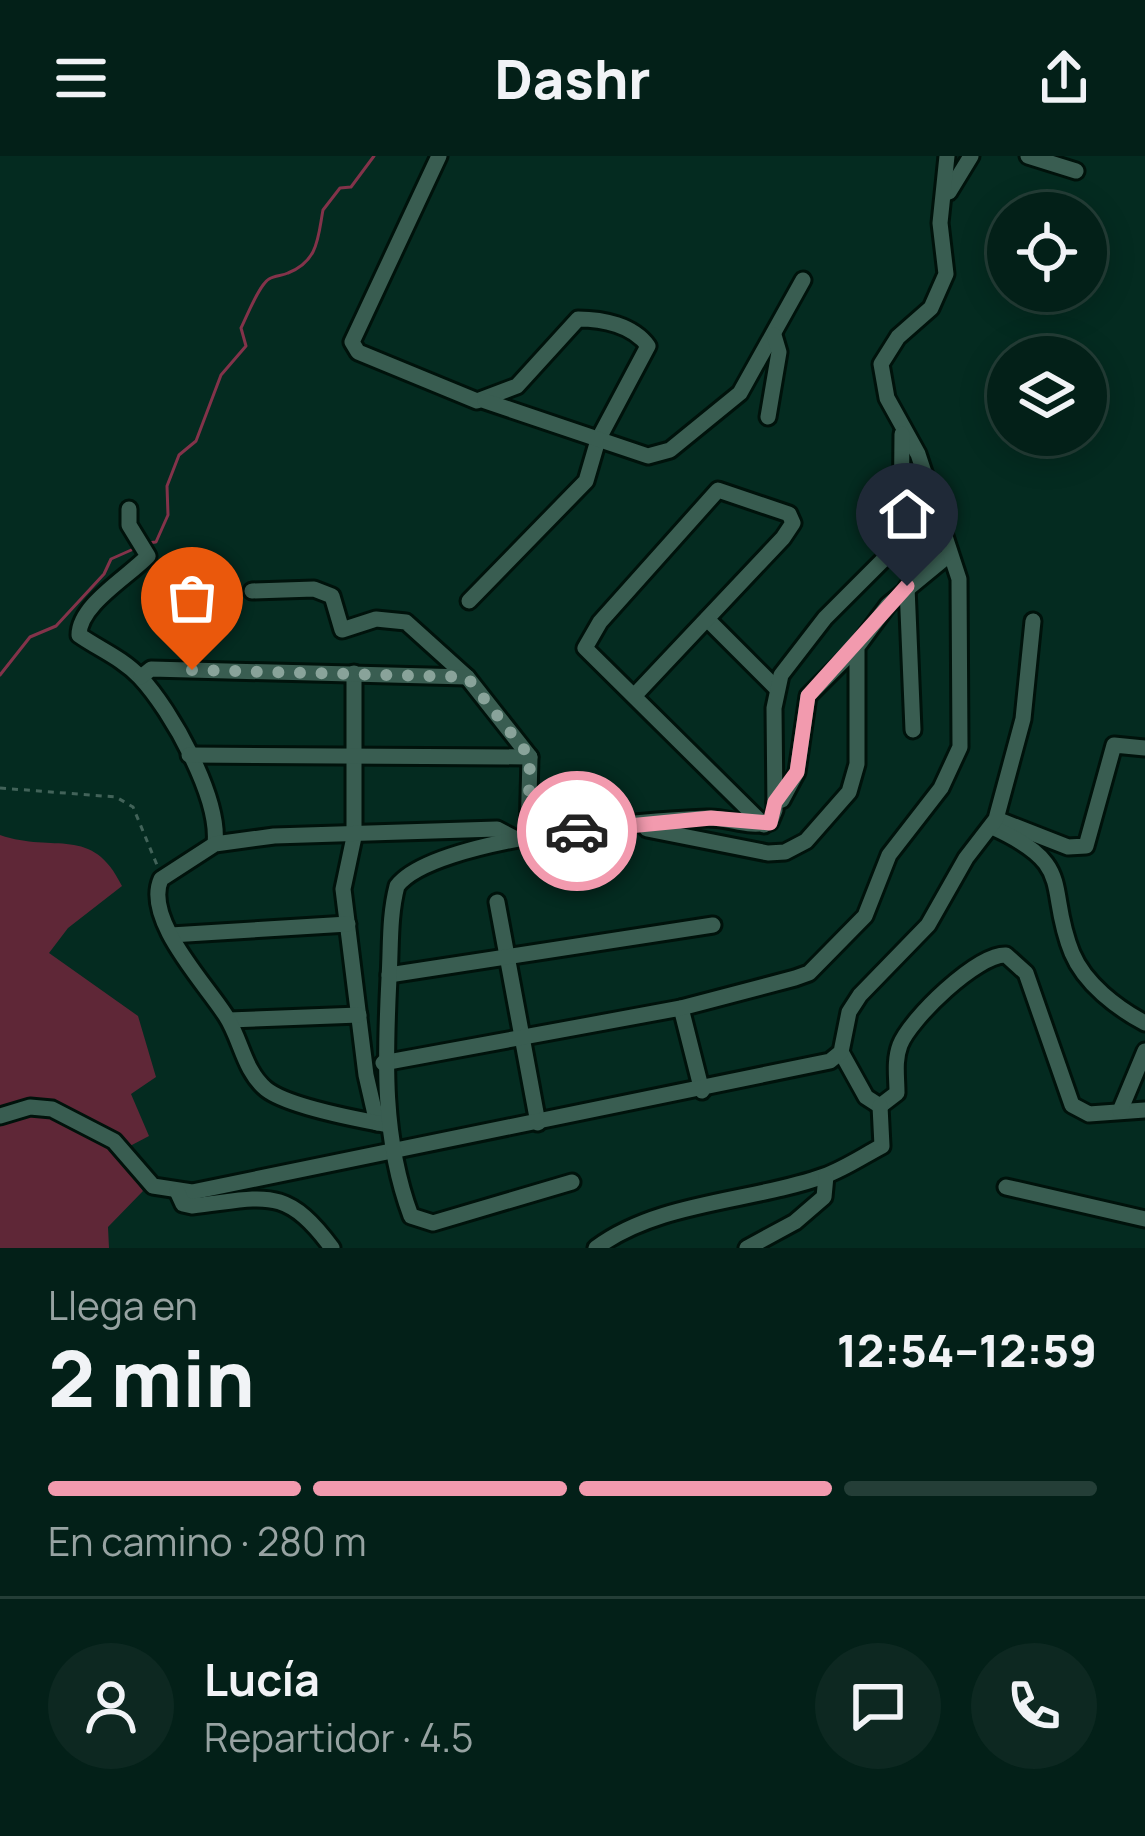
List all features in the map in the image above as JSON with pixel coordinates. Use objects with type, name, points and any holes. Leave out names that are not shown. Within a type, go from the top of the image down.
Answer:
[{"type":"street","points":[[439,156],[352,342],[358,352],[380,362],[598,440],[648,457],[670,450],[740,393],[803,280]]},
{"type":"street","points":[[383,1064],[681,1008],[809,973],[865,916],[889,855],[953,770],[961,747],[962,599],[932,490],[887,398],[881,364],[898,337],[931,308],[946,274],[940,223],[947,194],[947,156]]},
{"type":"street","points":[[947,194],[971,156]]},
{"type":"street","points":[[1028,156],[1076,171]]},
{"type":"street","points":[[469,601],[586,481],[598,440],[648,346],[638,333],[608,321],[578,320],[534,372],[500,396],[482,400]]},
{"type":"street","points":[[768,417],[779,352],[774,335]]},
{"type":"street","points":[[383,1124],[388,931],[397,886],[404,876],[522,838],[711,818],[770,823],[775,802],[776,688],[826,618],[902,542],[905,432]]},
{"type":"street","points":[[635,695],[793,524],[789,514],[718,490],[586,643],[587,654],[635,695],[764,825]]},
{"type":"street","points":[[129,509],[129,525],[148,556],[92,608],[78,629],[82,638],[109,651],[141,677],[189,755],[217,822],[214,844]]},
{"type":"street","points":[[775,802],[797,772],[808,696],[857,647],[907,586],[950,554]]},
{"type":"street","points":[[907,586],[913,730]]},
{"type":"street","points":[[252,591],[314,589],[332,596],[342,630],[376,619],[406,622],[467,677],[530,757],[522,838]]},
{"type":"street","points":[[707,619],[776,688]]},
{"type":"street","points":[[880,1106],[866,1097],[842,1052],[849,1012],[928,925],[966,858],[994,823],[1023,719],[1033,620]]},
{"type":"street","points":[[626,825],[768,854],[785,853],[806,841],[856,779],[857,647]]},
{"type":"street","points":[[141,677],[151,669],[467,677]]},
{"type":"street","points":[[354,673],[354,837],[343,890],[359,1015],[410,1216],[423,1224],[572,1182]]},
{"type":"street","points":[[994,823],[1068,847],[1087,846],[1114,745],[1145,748]]},
{"type":"street","points":[[189,755],[530,757]]},
{"type":"street","points":[[994,823],[1028,846],[1051,871],[1076,961],[1119,1009],[1145,1023]]},
{"type":"street","points":[[383,1124],[264,1088],[229,1020],[171,935],[158,896],[162,878],[214,844],[274,836],[496,829],[522,838]]},
{"type":"street","points":[[496,902],[538,1123]]},
{"type":"street","points":[[171,935],[348,924]]},
{"type":"street","points":[[389,975],[713,925]]},
{"type":"street","points":[[880,1106],[897,1093],[898,1050],[907,1030],[982,961],[999,954],[1026,973],[1072,1105],[1089,1114],[1145,1110]]},
{"type":"street","points":[[681,1008],[702,1091]]},
{"type":"street","points":[[229,1020],[359,1015]]},
{"type":"street","points":[[1120,1111],[1145,1051]]},
{"type":"street","points":[[0,1116],[30,1107],[82,1121],[114,1141],[153,1186],[177,1191],[702,1091],[813,1066],[842,1052]]},
{"type":"street","points":[[596,1248],[614,1234],[654,1221],[826,1176],[882,1146],[880,1106]]},
{"type":"street","points":[[747,1248],[794,1222],[824,1196],[826,1176]]},
{"type":"street","points":[[1006,1187],[1145,1219]]},
{"type":"street","points":[[177,1191],[183,1204],[192,1206],[253,1198],[286,1201],[309,1217],[332,1248]]},
{"type":"path","points":[[0,788],[116,797],[133,807],[162,878]]},
{"type":"shaded area","points":[[0,835],[85,848],[110,867],[122,886],[68,928],[49,953],[138,1016],[156,1077],[131,1094],[149,1136],[130,1146],[70,1109],[40,1103],[0,1108]]},
{"type":"shaded area","points":[[27,1115],[63,1120],[95,1137],[143,1191],[108,1227],[109,1248],[0,1248],[0,1122]]},
{"type":"waterway","points":[[147,543],[156,542],[168,515],[167,486],[179,455],[196,441],[221,375],[246,346],[241,328],[257,294],[269,279],[306,262],[315,247],[323,210],[340,188],[351,187],[374,156]]},
{"type":"waterway","points":[[0,675],[30,637],[56,626],[104,574],[111,559],[138,547]]},
{"type":"way so far","points":[[192,670],[467,677],[530,757],[528,836],[577,831]]},
{"type":"route","points":[[577,831],[711,818],[748,825],[770,823],[775,802],[782,800],[797,772],[808,696],[857,647],[863,634],[907,586]]}]
